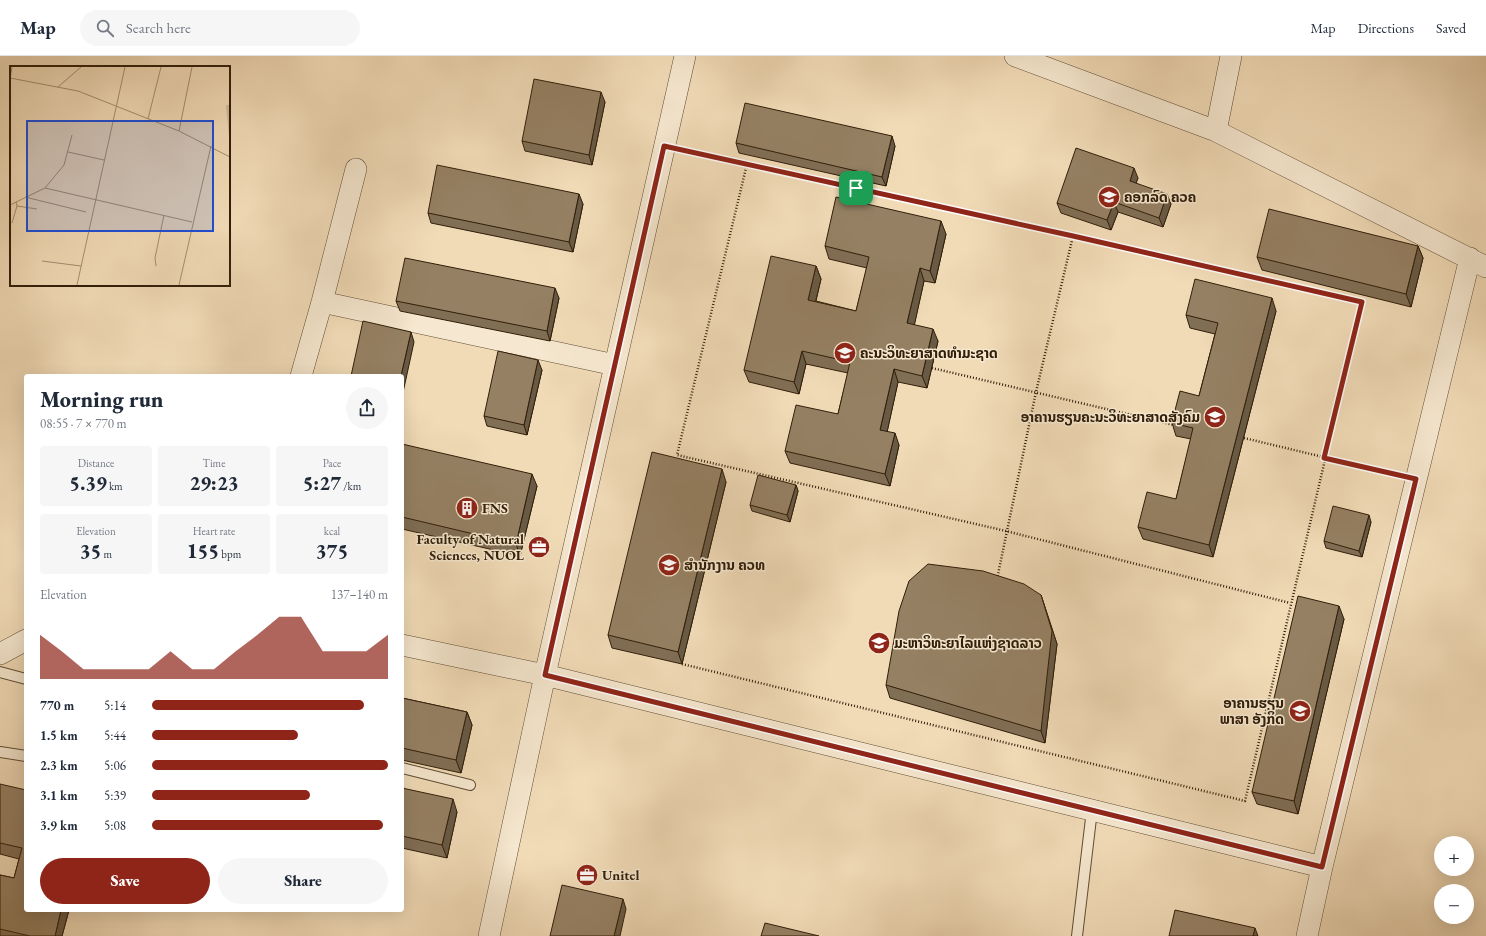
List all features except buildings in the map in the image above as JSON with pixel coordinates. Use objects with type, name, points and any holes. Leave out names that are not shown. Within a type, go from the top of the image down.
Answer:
[{"type":"street","points":[[489,936],[545,675],[685,56]]},
{"type":"street","points":[[1015,56],[1216,131],[1478,262],[1416,479],[1322,867],[1307,936]]},
{"type":"street","points":[[1216,131],[1231,56]]},
{"type":"street","points":[[302,374],[322,302],[356,169]]},
{"type":"street","points":[[322,302],[615,365]]},
{"type":"street","points":[[0,654],[24,641]]},
{"type":"street","points":[[404,645],[545,675],[1322,867]]},
{"type":"lane","points":[[0,672],[24,678]]},
{"type":"lane","points":[[0,752],[24,756]]},
{"type":"lane","points":[[404,768],[470,785]]},
{"type":"lane","points":[[1076,936],[1092,810]]},
{"type":"path","points":[[664,146],[1073,236],[1362,302],[1290,603],[1245,801],[682,664]]},
{"type":"path","points":[[747,164],[677,455],[1006,531],[1290,603]]},
{"type":"path","points":[[997,582],[1006,531],[1036,392],[1073,236]]},
{"type":"path","points":[[932,368],[1179,426]]},
{"type":"path","points":[[1244,438],[1416,479]]},
{"type":"place","name":"ຄອກລົດ ຄວຄ","points":[[1109,197]]},
{"type":"place","name":"ຄະນະວິທະຍາສາດທຳມະຊາດ","points":[[845,353]]},
{"type":"place","name":"ອາຄານຮຽນຄະນະວິທະຍາສາດສັງຄົມ","points":[[1215,417]]},
{"type":"place","name":"FNS","points":[[467,508]]},
{"type":"place","name":"Faculty of Natural Sciences, NUOL","points":[[539,547]]},
{"type":"place","name":"ສຳນັກງານ ຄວທ","points":[[669,565]]},
{"type":"place","name":"ມະຫາວິທະຍາໄລແຫ່ງຊາດລາວ","points":[[879,643]]},
{"type":"place","name":"ອາຄານຮຽນ ພາສາ ອັງກິດ","points":[[1300,711]]},
{"type":"place","name":"Unitel","points":[[587,875]]},
{"type":"route","points":[[664,146],[856,188],[1362,302],[1324,458],[1416,479],[1322,867],[545,675],[664,146]]}]
